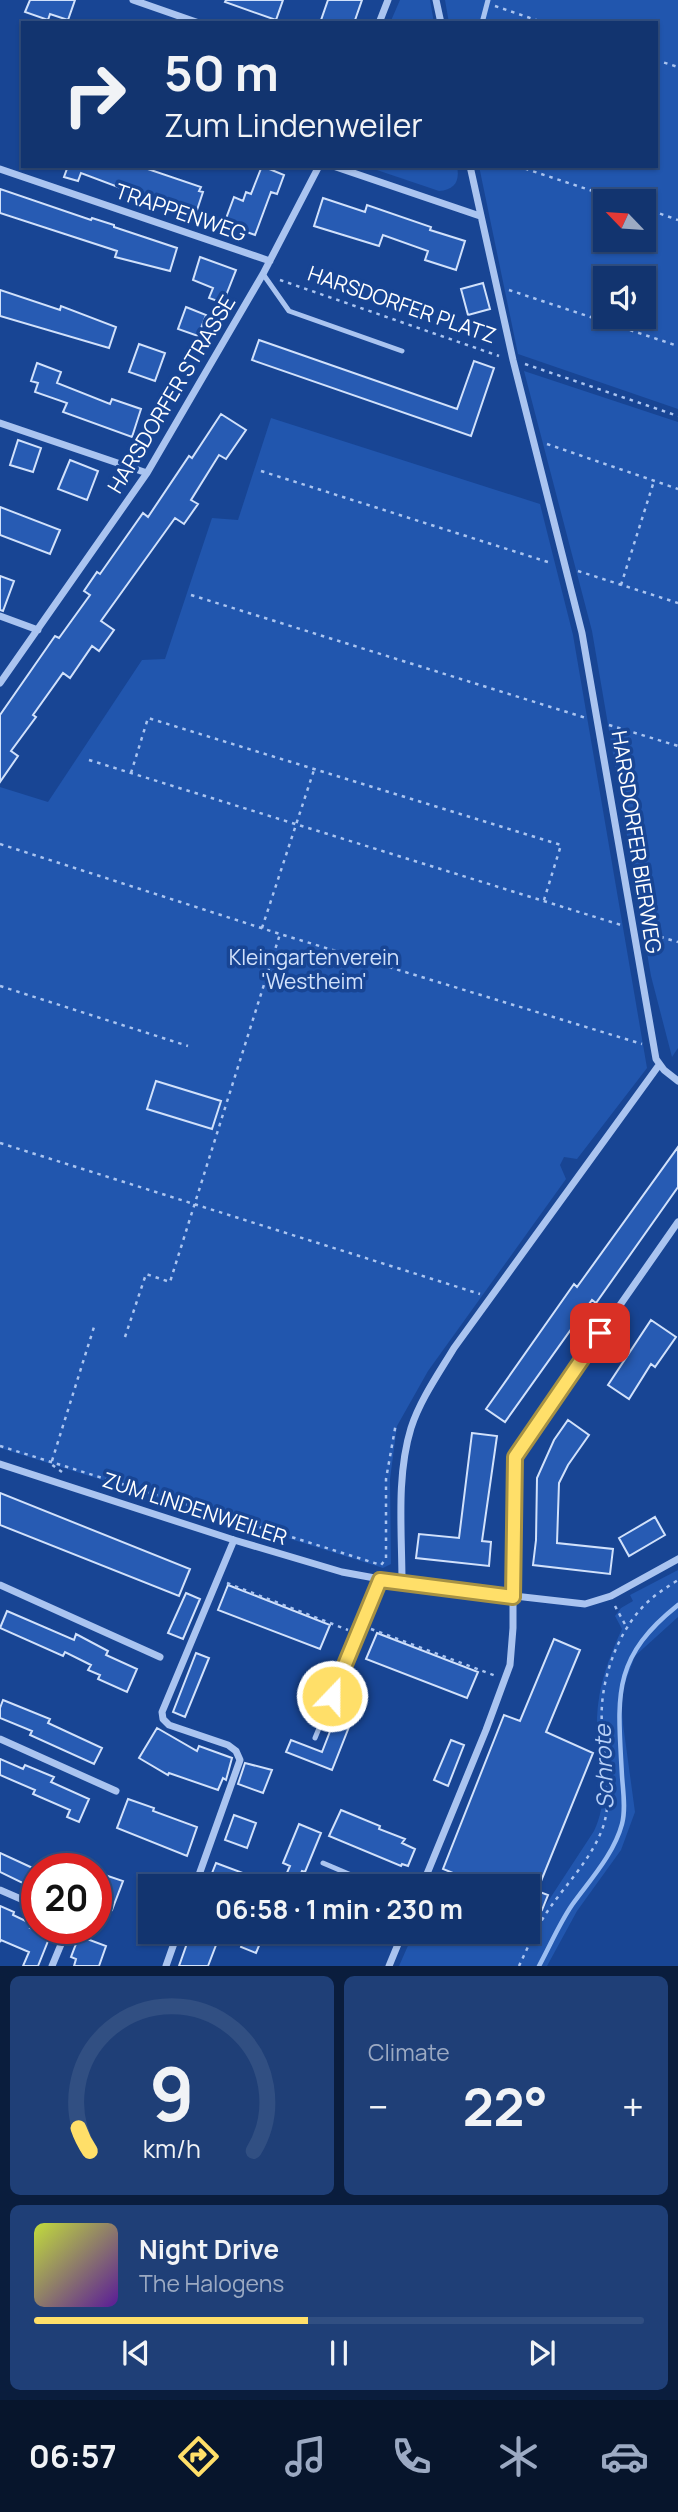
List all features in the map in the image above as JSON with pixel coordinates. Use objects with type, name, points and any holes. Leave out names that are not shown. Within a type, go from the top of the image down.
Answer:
[{"type":"street","points":[[133,0],[193,21]]},
{"type":"street","points":[[380,21],[388,0]]},
{"type":"street","points":[[436,0],[441,21]]},
{"type":"street","name":"HARSDORFER STRASSE","points":[[0,683],[147,473],[271,261],[317,168]]},
{"type":"street","points":[[339,168],[480,216]]},
{"type":"street","name":"HARSDORFER BIERWEG","points":[[470,168],[513,360],[582,633],[659,1065]]},
{"type":"street","name":"TRAPPENWEG","points":[[0,169],[271,261]]},
{"type":"street","points":[[0,423],[147,473]]},
{"type":"street","points":[[0,616],[38,630]]},
{"type":"street","points":[[402,1583],[402,1479],[411,1428],[427,1392],[489,1297],[659,1065],[678,1081]]},
{"type":"street","points":[[427,1874],[505,1680],[512,1646],[513,1474],[516,1454],[678,1222]]},
{"type":"street","name":"ZUM LINDENWEILER","points":[[0,1464],[234,1540],[333,1570],[380,1580],[579,1604],[596,1602],[611,1596],[678,1559]]},
{"type":"street","points":[[199,1874],[240,1760],[228,1745],[169,1724],[162,1715],[234,1540]]},
{"type":"street","points":[[0,1585],[160,1657]]},
{"type":"street","points":[[0,1739],[116,1791]]},
{"type":"street","points":[[0,1890],[21,1899]]},
{"type":"street","points":[[52,1966],[61,1944]]},
{"type":"street","points":[[166,1966],[174,1944]]},
{"type":"street","points":[[391,1965],[399,1944]]},
{"type":"lane","points":[[483,21],[488,2]]},
{"type":"lane","points":[[263,274],[289,311],[402,351]]},
{"type":"lane","points":[[315,1738],[380,1580]]},
{"type":"lane","points":[[323,1863],[349,1874]]},
{"type":"path","points":[[488,2],[540,21]]},
{"type":"path","points":[[658,61],[678,68]]},
{"type":"path","points":[[523,168],[593,191]]},
{"type":"path","points":[[656,212],[678,220]]},
{"type":"path","name":"HARSDORFER PLATZ","points":[[279,280],[678,416]]},
{"type":"path","points":[[496,285],[678,346]]},
{"type":"path","points":[[547,444],[678,489]]},
{"type":"path","points":[[261,471],[557,565]]},
{"type":"path","points":[[621,585],[654,481]]},
{"type":"path","points":[[580,572],[678,603]]},
{"type":"path","points":[[191,595],[589,719]]},
{"type":"path","points":[[131,773],[148,718],[561,845],[544,901]]},
{"type":"path","points":[[610,725],[678,746]]},
{"type":"path","points":[[89,760],[678,942]]},
{"type":"path","points":[[261,928],[314,769]]},
{"type":"path","points":[[0,844],[261,928],[654,1047]]},
{"type":"path","points":[[125,1337],[146,1274],[170,1282],[280,933]]},
{"type":"path","points":[[0,986],[188,1046]]},
{"type":"path","points":[[0,1143],[489,1297]]},
{"type":"path","points":[[51,1462],[94,1327]]},
{"type":"path","points":[[0,1446],[381,1565],[386,1559],[386,1479],[396,1423]]},
{"type":"path","points":[[218,1580],[358,1634]]},
{"type":"path","points":[[519,1966],[547,1913],[595,1844],[604,1823],[608,1787],[602,1726],[603,1695],[608,1674],[627,1628],[645,1604],[678,1580]]},
{"type":"path","points":[[611,1596],[627,1628]]},
{"type":"path","points":[[362,1625],[505,1680]]},
{"type":"green space","points":[[400,0],[430,0],[434,21],[391,21]]},
{"type":"green space","points":[[445,0],[678,0],[678,409],[518,354],[479,168],[658,168],[658,21],[449,21]]},
{"type":"green space","points":[[371,168],[457,168],[458,176],[453,187],[439,191]]},
{"type":"green space","points":[[524,371],[678,422],[678,1048],[672,1057],[651,976],[592,631]]},
{"type":"green space","name":"Kleingartenverein 'Westheim'","points":[[271,418],[540,504],[573,635],[647,1068],[577,1159],[564,1157],[560,1165],[566,1179],[428,1371],[397,1426],[390,1479],[391,1564],[383,1568],[0,1448],[0,787],[48,802],[142,660],[165,659],[212,518],[238,520]]},
{"type":"green space","points":[[678,1570],[678,1617],[635,1656],[623,1688],[623,1724],[635,1812],[621,1850],[577,1911],[547,1966],[399,1966],[409,1944],[540,1944],[540,1914],[594,1831],[599,1817],[603,1789],[598,1706],[605,1672],[622,1629],[615,1616],[621,1608],[633,1601],[630,1595]]},
{"type":"building","points":[[30,0],[75,0],[68,20],[50,14],[48,20],[25,12]]},
{"type":"building","points":[[283,0],[276,20],[225,2]]},
{"type":"building","points":[[328,0],[362,0],[355,21],[321,21]]},
{"type":"building","points":[[67,168],[145,168],[201,187],[199,191],[203,192],[195,216],[81,173],[78,181],[64,177]]},
{"type":"building","points":[[261,168],[284,175],[277,194],[271,192],[255,235],[224,224],[234,197],[243,201],[246,192],[251,194]]},
{"type":"building","points":[[0,189],[177,248],[170,271],[115,257],[117,251],[0,213]]},
{"type":"building","points":[[323,198],[365,212],[367,205],[465,241],[456,270],[425,260],[428,251],[383,235],[379,246],[314,226]]},
{"type":"building","points":[[200,257],[236,270],[223,303],[209,298],[213,288],[193,280]]},
{"type":"building","points":[[483,283],[490,309],[468,315],[461,289]]},
{"type":"building","points":[[0,290],[60,310],[61,306],[116,327],[109,348],[0,316]]},
{"type":"building","points":[[186,307],[206,315],[198,336],[178,329]]},
{"type":"building","points":[[259,340],[457,409],[474,361],[494,368],[471,436],[252,360]]},
{"type":"building","points":[[139,344],[165,353],[155,381],[129,372]]},
{"type":"building","points":[[37,363],[61,372],[57,383],[110,404],[112,399],[141,409],[132,437],[63,412],[67,403],[35,392],[38,383],[31,381]]},
{"type":"building","points":[[221,414],[246,430],[226,459],[219,455],[191,500],[198,504],[184,524],[175,518],[101,621],[114,630],[99,651],[92,646],[70,678],[63,673],[33,715],[36,717],[11,751],[18,756],[0,782],[0,715],[55,636],[59,638],[90,595],[84,591],[97,572],[100,574],[143,513],[148,517]]},
{"type":"building","points":[[18,440],[41,448],[33,472],[10,465]]},
{"type":"building","points":[[70,460],[98,471],[87,500],[58,489]]},
{"type":"building","points":[[0,507],[60,530],[50,554],[0,535]]},
{"type":"building","points":[[0,576],[14,581],[3,611],[0,610]]},
{"type":"building","points":[[156,1081],[221,1101],[212,1129],[147,1109]]},
{"type":"building","points":[[678,1147],[678,1187],[596,1303],[592,1300],[505,1422],[486,1409],[574,1284],[577,1287]]},
{"type":"building","points":[[651,1320],[676,1337],[655,1367],[651,1364],[629,1399],[608,1385]]},
{"type":"building","points":[[568,1420],[589,1435],[559,1483],[557,1543],[613,1549],[610,1574],[533,1565],[537,1478],[554,1440]]},
{"type":"building","points":[[472,1433],[497,1436],[482,1541],[491,1542],[489,1566],[416,1558],[419,1534],[459,1538]]},
{"type":"building","points":[[0,1493],[190,1569],[179,1596],[0,1525]]},
{"type":"building","points":[[655,1517],[665,1535],[629,1556],[619,1538]]},
{"type":"building","points":[[228,1585],[330,1625],[320,1649],[218,1610]]},
{"type":"building","points":[[186,1593],[200,1599],[183,1639],[168,1633]]},
{"type":"building","points":[[7,1611],[74,1640],[76,1634],[108,1651],[106,1655],[137,1669],[127,1692],[98,1679],[100,1675],[88,1670],[91,1665],[65,1652],[63,1656],[0,1628]]},
{"type":"building","points":[[377,1633],[478,1672],[467,1698],[366,1659]]},
{"type":"building","points":[[554,1639],[580,1650],[546,1732],[593,1753],[540,1884],[540,1874],[455,1874],[443,1869],[504,1715],[520,1721]]},
{"type":"building","points":[[196,1653],[209,1658],[185,1717],[173,1712]]},
{"type":"building","points":[[343,1698],[358,1704],[332,1770],[286,1752],[291,1740],[322,1752]]},
{"type":"building","points":[[3,1700],[50,1719],[48,1723],[102,1748],[94,1764],[30,1735],[32,1731],[0,1718]]},
{"type":"building","points":[[157,1728],[197,1751],[199,1746],[232,1758],[226,1780],[223,1778],[218,1790],[169,1773],[168,1775],[139,1758]]},
{"type":"building","points":[[451,1740],[464,1745],[448,1786],[434,1780]]},
{"type":"building","points":[[0,1759],[23,1769],[25,1765],[54,1777],[51,1782],[89,1799],[79,1822],[67,1817],[70,1810],[33,1794],[35,1790],[0,1775]]},
{"type":"building","points":[[245,1763],[272,1770],[263,1793],[238,1784]]},
{"type":"building","points":[[128,1799],[197,1827],[187,1856],[117,1828]]},
{"type":"building","points":[[341,1810],[405,1839],[402,1843],[415,1849],[408,1866],[401,1866],[329,1836]]},
{"type":"building","points":[[234,1815],[256,1823],[247,1848],[225,1840]]},
{"type":"building","points":[[299,1824],[321,1833],[305,1872],[286,1874],[290,1866],[283,1863]]},
{"type":"building","points":[[0,1853],[21,1863],[21,1882],[0,1872]]},
{"type":"building","points":[[216,1863],[243,1873],[243,1874],[212,1874]]},
{"type":"building","points":[[112,1877],[123,1881],[112,1910]]},
{"type":"building","points":[[540,1892],[548,1895],[542,1910],[540,1909]]},
{"type":"building","points":[[0,1906],[14,1912],[13,1915],[21,1919],[21,1944],[47,1944],[38,1966],[23,1966],[29,1952],[1,1940],[0,1942]]},
{"type":"building","points":[[76,1944],[106,1946],[99,1966],[74,1966],[76,1959],[71,1957]]},
{"type":"building","points":[[187,1944],[216,1944],[208,1966],[179,1966]]},
{"type":"building","points":[[242,1944],[260,1944],[256,1953],[241,1947]]},
{"type":"waterway","name":"Schrote","points":[[539,1966],[567,1912],[601,1866],[618,1835],[624,1806],[620,1724],[623,1682],[629,1662],[640,1644],[678,1605]]},
{"type":"route","points":[[332,1696],[380,1580],[513,1597],[515,1457],[600,1333]]}]
